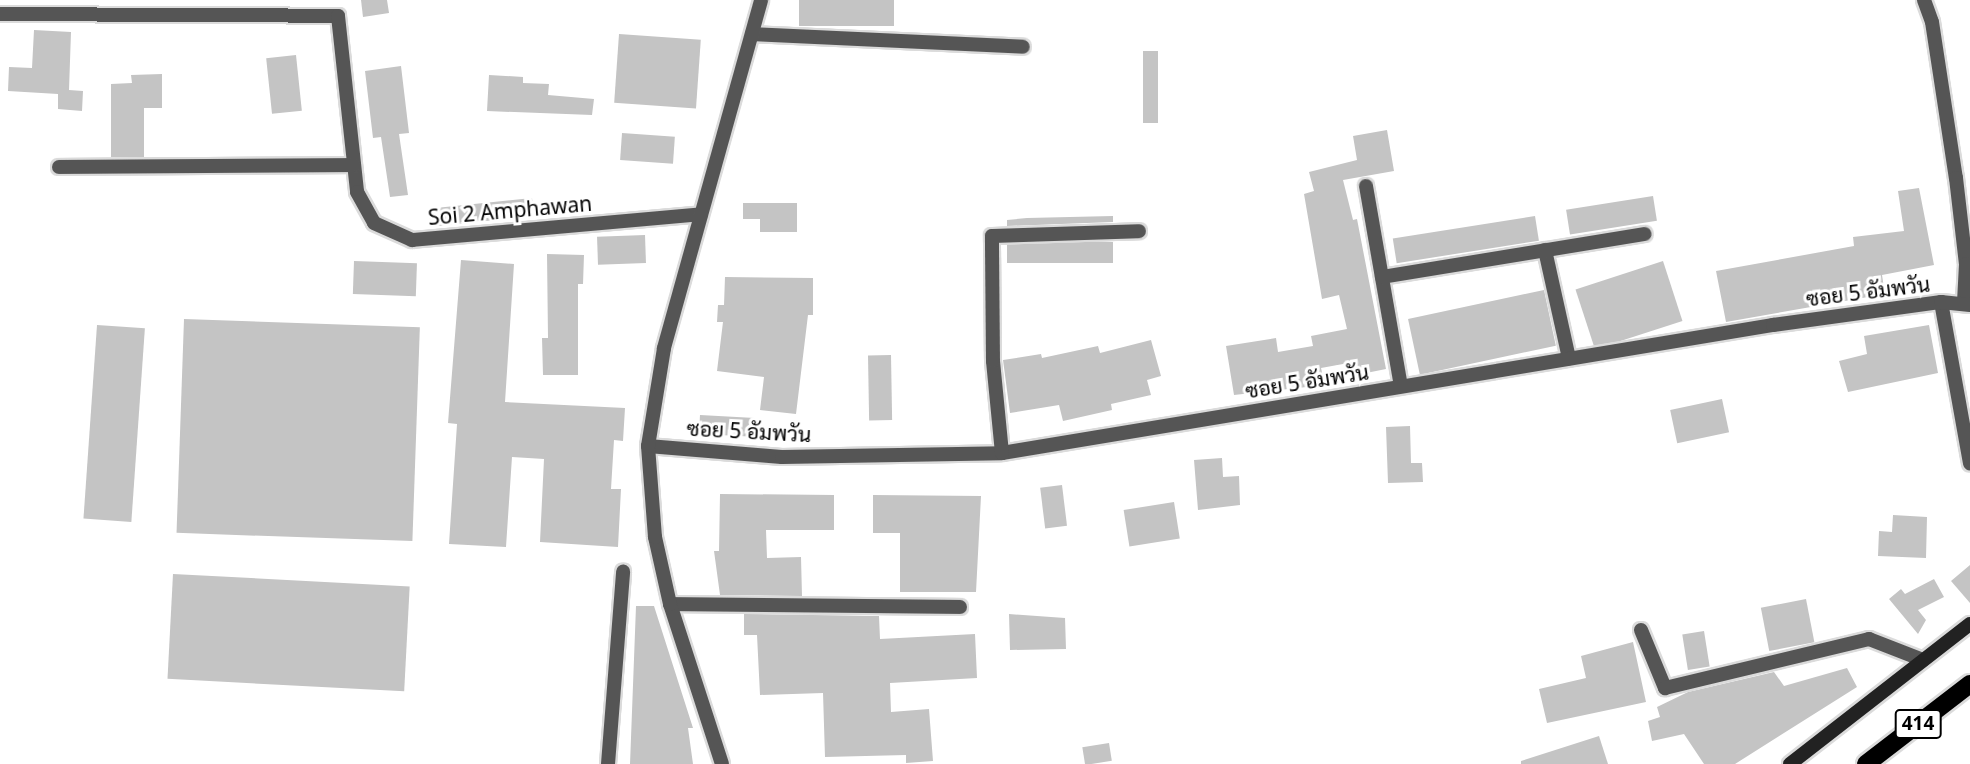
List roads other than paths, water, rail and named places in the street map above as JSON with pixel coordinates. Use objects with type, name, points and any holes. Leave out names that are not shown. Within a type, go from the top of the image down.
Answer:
[{"type":"main road","name":"414","points":[[1790,764],[1970,624]]},
{"type":"main road","name":"414","points":[[1866,764],[1970,684]]},
{"type":"street","name":"Soi 2 Amphawan","points":[[336,0],[357,192],[374,223],[412,240],[701,214]]},
{"type":"street","points":[[722,764],[670,604],[655,537],[648,446],[664,348],[761,0]]},
{"type":"street","points":[[1924,0],[1932,22],[1956,178],[1966,264],[1967,304]]},
{"type":"street","points":[[0,14],[338,16]]},
{"type":"street","points":[[752,34],[1023,47]]},
{"type":"street","points":[[59,167],[354,165]]},
{"type":"street","points":[[1366,186],[1401,386]]},
{"type":"street","points":[[1002,453],[993,361],[992,236],[1139,231]]},
{"type":"street","points":[[1382,277],[1645,233]]},
{"type":"street","points":[[1545,250],[1569,358]]},
{"type":"street","points":[[1941,302],[1970,463]]},
{"type":"street","name":"ซอย 5 อัมพวัน","points":[[648,446],[782,457],[1002,453],[1569,358],[1941,302],[1967,304]]},
{"type":"street","points":[[608,764],[623,572]]},
{"type":"street","points":[[670,604],[960,607]]},
{"type":"street","points":[[1641,630],[1665,688],[1869,639],[1923,660]]}]
